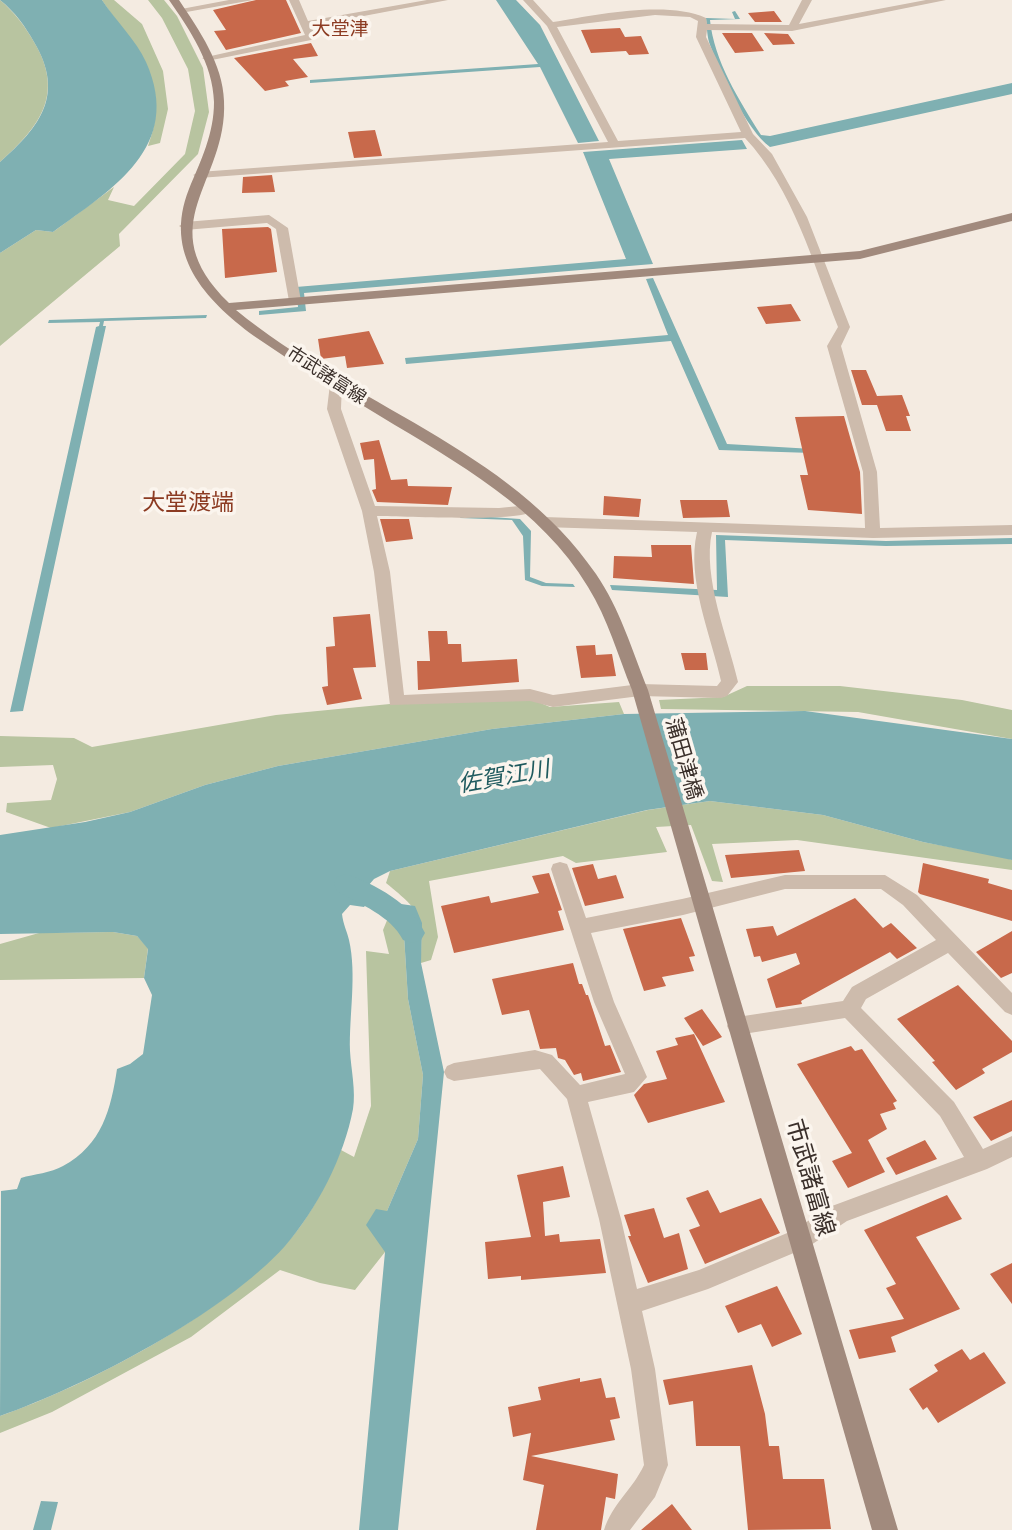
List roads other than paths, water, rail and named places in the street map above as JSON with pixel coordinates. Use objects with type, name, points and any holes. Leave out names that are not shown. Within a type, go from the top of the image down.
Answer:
[{"type":"main road","name":"市武諸富線","points":[[178,5],[196,33],[214,73],[220,102],[211,152],[186,209],[185,226],[192,261],[206,286],[260,334],[485,475],[544,522],[594,585],[640,690]]},
{"type":"main road","points":[[227,307],[860,255],[1012,217]]},
{"type":"main road","name":"蒲田津橋","points":[[640,690],[683,841]]},
{"type":"main road","name":"市武諸富線","points":[[683,841],[885,1530]]},
{"type":"street","points":[[178,5],[248,0]]},
{"type":"street","points":[[207,58],[311,37],[294,0]]},
{"type":"street","points":[[306,24],[443,0]]},
{"type":"street","points":[[528,0],[551,25],[615,145]]},
{"type":"street","points":[[792,28],[807,0]]},
{"type":"street","points":[[708,27],[792,28],[941,0]]},
{"type":"street","points":[[551,25],[633,13],[686,12],[698,15],[708,27]]},
{"type":"street","points":[[708,27],[701,37],[748,135],[766,154],[801,217],[844,327],[834,346],[870,472],[873,533]]},
{"type":"street","points":[[199,175],[748,135]]},
{"type":"street","points":[[185,226],[268,219],[282,228],[295,301]]},
{"type":"street","points":[[337,384],[334,409],[369,510],[382,572],[396,701],[530,695],[554,701],[640,690],[714,694],[727,688],[730,682],[723,643],[707,593],[701,536],[705,528]]},
{"type":"street","points":[[369,510],[499,513],[529,510]]},
{"type":"street","points":[[544,522],[873,533],[1012,530]]},
{"type":"street","points":[[560,869],[604,1002],[637,1077],[627,1085],[576,1095]]},
{"type":"street","points":[[580,927],[683,907],[785,882],[885,882],[910,900],[1012,1006]]},
{"type":"street","points":[[737,1026],[849,1009],[859,993],[950,942]]},
{"type":"street","points":[[849,1009],[947,1110],[979,1162]]},
{"type":"street","points":[[454,1072],[535,1059],[545,1061],[576,1095],[630,1303],[652,1421],[656,1465],[646,1488],[620,1520],[617,1530]]},
{"type":"street","points":[[630,1303],[700,1281],[800,1239],[840,1213],[979,1162],[1012,1146]]},
{"type":"water","points":[[0,0],[102,0],[146,62],[155,92],[156,118],[149,142],[136,163],[118,182],[53,232],[36,230],[0,253],[0,162],[15,149],[37,122],[48,93],[48,78],[34,42],[19,20]]},
{"type":"water","points":[[496,0],[516,0],[540,25],[599,141],[578,143],[540,67],[310,83],[310,80],[538,64]]},
{"type":"water","points":[[735,11],[740,19],[710,20],[712,35],[729,80],[761,135],[770,136],[1012,83],[1012,94],[770,147],[743,114],[709,42],[706,18],[735,19],[732,12]]},
{"type":"water","points":[[742,140],[747,149],[609,159],[653,264],[304,293],[306,311],[259,315],[259,311],[298,307],[296,287],[626,259],[583,152]]},
{"type":"water","points":[[653,278],[727,444],[813,449],[812,453],[719,450],[671,341],[406,364],[405,358],[668,335],[646,279]]},
{"type":"water","points":[[207,315],[206,318],[104,321],[103,326],[106,326],[23,711],[10,712],[96,327],[100,322],[48,323],[49,320]]},
{"type":"water","points":[[462,515],[520,519],[531,531],[530,577],[546,583],[573,584],[575,587],[542,586],[525,580],[523,536],[512,520],[460,518]]},
{"type":"water","points":[[716,535],[886,541],[1012,538],[1012,544],[886,546],[725,540],[728,597],[612,590],[610,585],[717,590]]},
{"type":"water","name":"佐賀江川","points":[[805,711],[1012,739],[1012,860],[923,842],[823,815],[710,801],[647,810],[390,871],[374,879],[368,886],[376,892],[364,907],[350,905],[342,914],[349,940],[353,981],[350,1051],[354,1102],[349,1127],[336,1164],[308,1216],[285,1246],[259,1272],[191,1322],[112,1367],[0,1416],[1,1191],[17,1189],[21,1178],[63,1166],[87,1148],[96,1137],[108,1112],[117,1069],[130,1064],[143,1054],[152,995],[144,978],[148,949],[137,936],[113,932],[0,934],[0,835],[130,812],[205,785],[278,766],[492,729],[624,714]]},
{"type":"water","points":[[401,904],[415,906],[422,923],[421,963],[444,1072],[398,1530],[359,1530],[385,1252],[366,1225],[376,1209],[387,1211],[418,1139],[423,1075],[408,999],[404,935],[388,918]]},
{"type":"water","points":[[41,1501],[58,1502],[51,1530],[33,1530]]},
{"type":"waterway","points":[[346,884],[394,913],[409,926],[412,933]]},
{"type":"district","name":"大堂津","points":[[340,30]]},
{"type":"district","name":"大堂渡端","points":[[188,504]]}]
